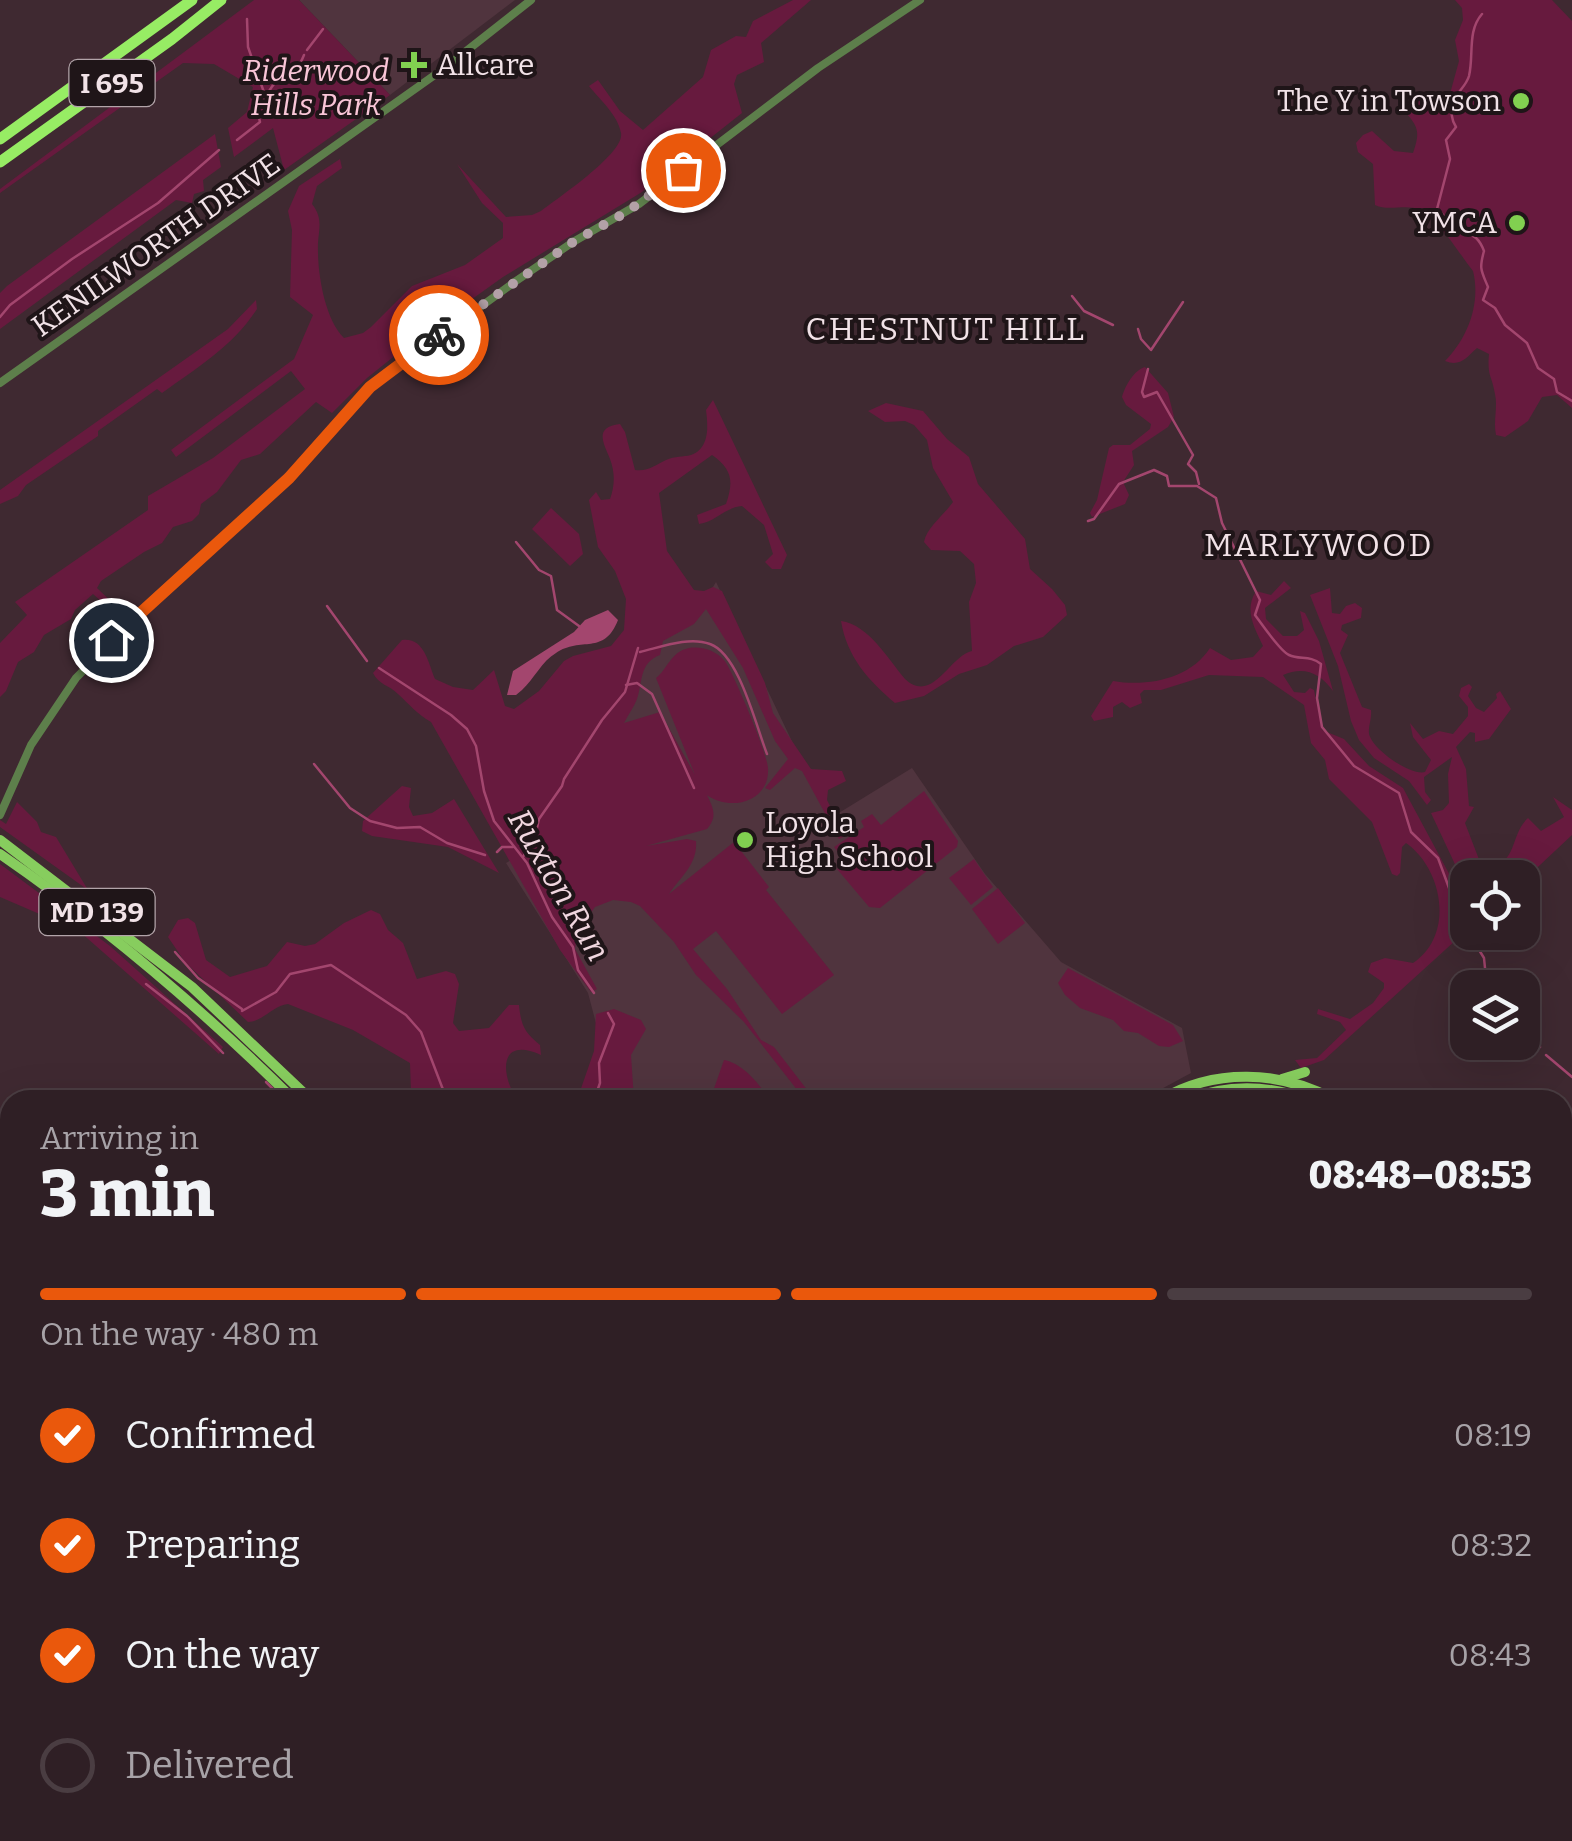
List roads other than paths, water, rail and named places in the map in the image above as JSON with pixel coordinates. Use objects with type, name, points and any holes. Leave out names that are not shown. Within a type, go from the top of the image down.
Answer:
[{"type":"highway","name":"I 695","points":[[0,138],[192,0]]},
{"type":"highway","name":"I 695","points":[[0,162],[172,40],[221,0]]},
{"type":"main road","name":"MD 139","points":[[0,840],[192,987],[300,1090]]},
{"type":"main road","name":"MD 139","points":[[0,854],[80,912],[190,1001],[283,1090]]},
{"type":"main road","points":[[1182,1090],[1205,1080],[1247,1077],[1280,1080],[1312,1090]]},
{"type":"main road","points":[[1205,1080],[1212,1084],[1239,1082],[1272,1090]]},
{"type":"main road","points":[[1197,1090],[1205,1080]]},
{"type":"main road","points":[[1225,1090],[1269,1089]]},
{"type":"street","name":"KENILWORTH DRIVE","points":[[0,383],[446,67],[530,0]]},
{"type":"street","points":[[0,815],[38,733],[76,678],[136,616],[298,470],[370,387],[530,271],[639,204],[804,78],[920,0]]},
{"type":"waterway","points":[[1482,14],[1473,36],[1469,76],[1453,104],[1456,127],[1446,140],[1450,159],[1437,209],[1479,242],[1484,251],[1482,269],[1488,287],[1483,300],[1527,343],[1538,368],[1554,379],[1557,392],[1572,401]]},
{"type":"waterway","points":[[247,19],[248,47],[266,98]]},
{"type":"waterway","points":[[307,50],[323,29]]},
{"type":"waterway","points":[[237,140],[260,122],[257,109],[273,85],[295,70],[304,55]]},
{"type":"waterway","points":[[0,317],[10,305],[72,259],[158,203],[219,150]]},
{"type":"waterway","points":[[1072,296],[1084,311],[1113,325]]},
{"type":"waterway","points":[[1138,329],[1151,350],[1183,302]]},
{"type":"waterway","points":[[1148,369],[1144,397],[1157,392],[1193,455],[1188,464],[1196,472],[1199,484]]},
{"type":"waterway","points":[[1088,521],[1094,519],[1119,484],[1154,470],[1167,476],[1169,486],[1197,486],[1216,498],[1222,523],[1260,600],[1255,615],[1285,652],[1321,664],[1317,698],[1322,727],[1354,766],[1399,793],[1411,832],[1438,858],[1450,889]]},
{"type":"waterway","points":[[516,542],[539,570],[551,576],[557,610],[579,626]]},
{"type":"waterway","name":"Ruxton Run","points":[[327,606],[367,661]]},
{"type":"waterway","points":[[640,652],[693,641],[720,650],[738,676],[767,754]]},
{"type":"waterway","points":[[523,857],[539,819],[602,720],[625,692],[638,648]]},
{"type":"waterway","name":"Ruxton Run","points":[[379,668],[467,729],[476,746],[494,821],[527,863],[552,917],[573,947],[578,970],[594,993]]},
{"type":"waterway","points":[[626,685],[637,683],[652,694],[694,788]]},
{"type":"waterway","points":[[314,764],[350,808],[370,821],[397,828],[420,827],[447,843],[485,855]]},
{"type":"waterway","points":[[497,852],[502,847],[513,847]]},
{"type":"waterway","points":[[118,907],[147,930]]},
{"type":"waterway","points":[[1479,950],[1485,970]]},
{"type":"waterway","points":[[175,952],[198,978],[242,1009]]},
{"type":"waterway","points":[[242,1011],[276,992],[290,974],[331,965],[406,1015],[421,1032],[443,1090]]},
{"type":"waterway","points":[[146,984],[187,1016],[223,1053]]},
{"type":"waterway","name":"Ruxton Run","points":[[598,1090],[599,1063],[614,1024],[608,1013]]},
{"type":"waterway","points":[[1546,1055],[1572,1077]]},
{"type":"waterway","points":[[266,1082],[274,1090]]},
{"type":"place","name":"Allcare","points":[[414,65]]},
{"type":"place","name":"The Y in Towson","points":[[1521,101]]},
{"type":"place","name":"YMCA","points":[[1517,223]]},
{"type":"place","name":"Loyola High School","points":[[745,840]]},
{"type":"district","name":"CHESTNUT HILL","points":[[946,329]]},
{"type":"district","name":"MARLYWOOD","points":[[1319,545]]},
{"type":"park label","name":"Riderwood Hills Park","points":[[316,88]]}]
